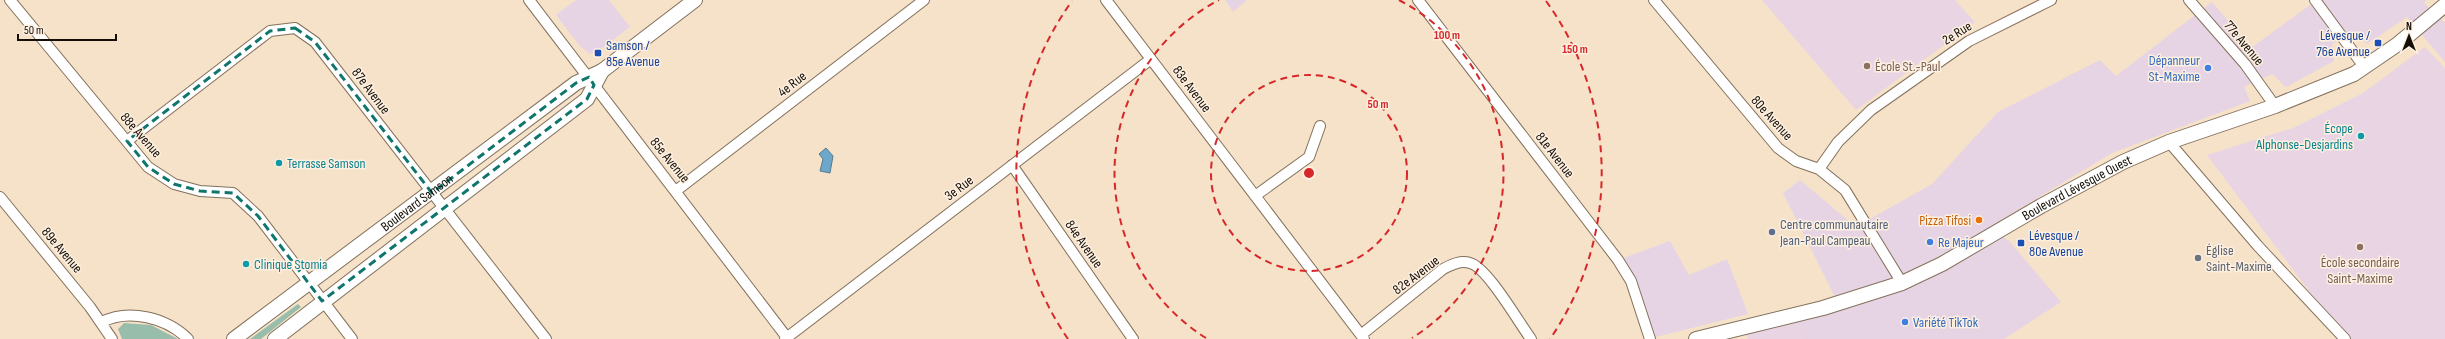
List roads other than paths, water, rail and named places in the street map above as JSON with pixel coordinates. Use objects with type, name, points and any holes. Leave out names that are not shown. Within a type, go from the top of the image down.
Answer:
[{"type":"street","name":"88e Avenue","points":[[10,0],[148,167],[174,184],[200,191],[233,193],[258,216],[352,339]]},
{"type":"street","name":"85e Avenue","points":[[529,0],[676,190],[786,338]]},
{"type":"street","name":"Boulevard Samson","points":[[275,339],[322,301],[587,99],[592,81],[602,71],[695,0]]},
{"type":"street","name":"4e Rue","points":[[676,190],[924,0]]},
{"type":"street","name":"83e Avenue","points":[[1106,0],[1362,337]]},
{"type":"street","name":"81e Avenue","points":[[1418,0],[1618,260],[1631,281],[1650,339]]},
{"type":"street","name":"80e Avenue","points":[[1654,0],[1778,148],[1796,161],[1819,169],[1845,190],[1902,283]]},
{"type":"street","name":"2e Rue","points":[[1819,169],[1838,142],[1871,110],[1969,41],[2036,3],[2051,0]]},
{"type":"street","name":"77e Avenue","points":[[2189,0],[2245,64],[2275,106]]},
{"type":"street","points":[[2316,0],[2365,68]]},
{"type":"street","name":"Boulevard Lévesque Ouest","points":[[1696,339],[1811,312],[1902,283],[1942,264],[2041,206],[2124,162],[2169,142],[2275,106],[2365,68],[2445,5]]},
{"type":"street","name":"87e Avenue","points":[[127,141],[270,31],[295,28],[315,42],[546,339]]},
{"type":"street","name":"3e Rue","points":[[786,338],[1151,59]]},
{"type":"street","name":"Boulevard Samson","points":[[234,339],[432,193],[576,83],[592,81]]},
{"type":"street","points":[[1255,196],[1309,157],[1320,126]]},
{"type":"street","points":[[2169,142],[2258,246],[2346,339]]},
{"type":"street","name":"84e Avenue","points":[[1012,165],[1133,339]]},
{"type":"street","name":"89e Avenue","points":[[0,197],[102,322],[112,339]]},
{"type":"street","name":"82e Avenue","points":[[1362,337],[1443,269],[1457,263],[1470,263],[1483,271],[1531,339]]},
{"type":"street","points":[[102,322],[123,316],[146,317],[168,325],[188,339]]},
{"type":"water","points":[[826,148],[833,156],[830,173],[820,171],[823,159],[819,154]]},
{"type":"place","name":"Lévesque / 76e Avenue","points":[[2378,43]]},
{"type":"place","name":"Samson / 85e Avenue","points":[[598,53]]},
{"type":"place","name":"École St.-Paul","points":[[1867,66]]},
{"type":"place","name":"Dépanneur St-Maxime","points":[[2208,68]]},
{"type":"place","name":"Écope Alphonse-Desjardins","points":[[2361,136]]},
{"type":"place","name":"Terrasse Samson","points":[[279,163]]},
{"type":"place","name":"Pizza Tifosi","points":[[1979,220]]},
{"type":"place","name":"Centre communautaire Jean-Paul Campeau","points":[[1772,232]]},
{"type":"place","name":"Re Majeur","points":[[1930,242]]},
{"type":"place","name":"Lévesque / 80e Avenue","points":[[2021,243]]},
{"type":"place","name":"École secondaire Saint-Maxime","points":[[2360,247]]},
{"type":"place","name":"Église Saint-Maxime","points":[[2198,258]]},
{"type":"place","name":"Clinique Stomia","points":[[246,264]]},
{"type":"place","name":"Variété TikTok","points":[[1905,322]]}]
